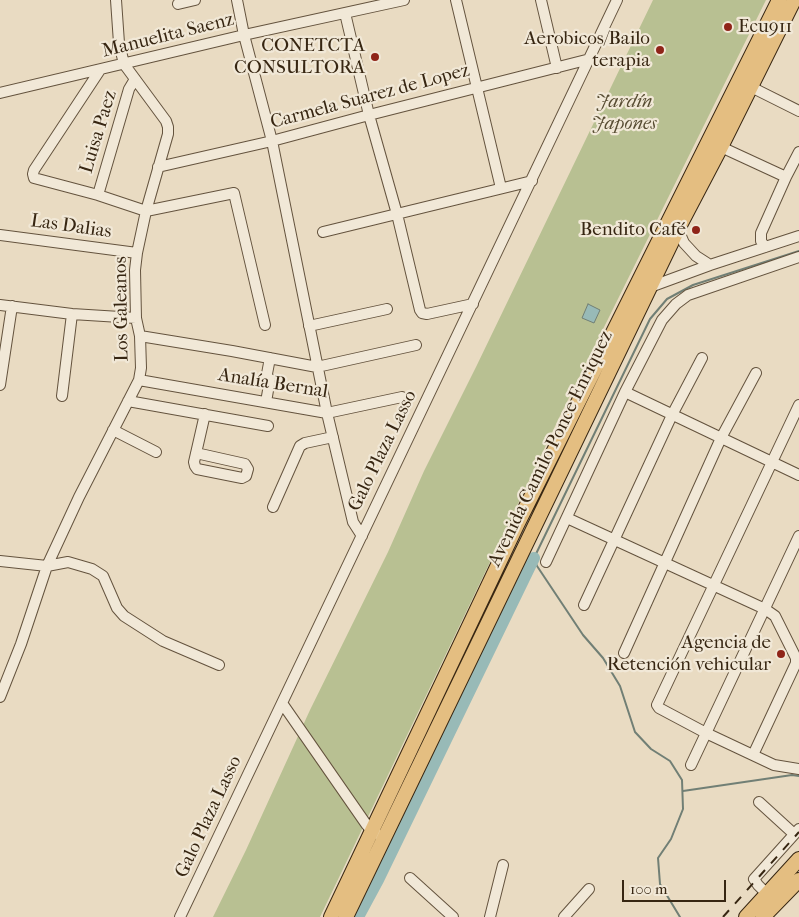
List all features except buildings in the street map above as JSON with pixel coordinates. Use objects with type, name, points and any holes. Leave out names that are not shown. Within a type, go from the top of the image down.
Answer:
[{"type":"main road","name":"Avenida Camilo Ponce Enriquez","points":[[346,917],[378,834],[517,525],[779,0]]},
{"type":"main road","name":"Avenida Camilo Ponce Enriquez","points":[[331,917],[378,834],[679,227],[735,120],[794,0]]},
{"type":"main road","points":[[722,114],[735,120]]},
{"type":"main road","points":[[746,917],[799,859]]},
{"type":"main road","points":[[763,917],[799,880]]},
{"type":"street","name":"Los Galeanos","points":[[0,697],[21,644],[47,566],[79,497],[139,380],[141,368],[140,336],[136,318],[135,270],[146,212],[168,134],[168,127],[166,121],[124,64],[119,43],[116,0]]},
{"type":"street","points":[[178,4],[195,0]]},
{"type":"street","points":[[237,0],[244,35],[272,141],[317,367],[333,437],[353,522],[362,536]]},
{"type":"street","name":"Manuelita Saenz","points":[[0,93],[244,35],[404,0]]},
{"type":"street","points":[[456,0],[501,188]]},
{"type":"street","points":[[541,0],[557,68]]},
{"type":"street","name":"Galo Plaza Lasso","points":[[180,917],[617,0]]},
{"type":"street","points":[[345,13],[369,115],[422,313],[428,314],[473,304]]},
{"type":"street","name":"Carmela Suarez de Lopez","points":[[158,167],[272,141],[477,87],[590,60]]},
{"type":"street","points":[[100,70],[34,170],[34,178],[98,195],[146,212],[234,193],[265,325]]},
{"type":"street","name":"Luisa Paez","points":[[98,195],[129,89],[135,79]]},
{"type":"street","points":[[751,87],[799,111]]},
{"type":"street","points":[[721,147],[786,177]]},
{"type":"street","points":[[765,247],[760,237],[799,152]]},
{"type":"street","points":[[323,232],[532,181]]},
{"type":"street","points":[[679,227],[684,242],[696,256],[710,265]]},
{"type":"street","name":"Las Dalias","points":[[0,235],[137,253]]},
{"type":"street","points":[[650,287],[799,236]]},
{"type":"street","points":[[546,562],[625,392],[662,320],[676,304],[700,289],[799,257]]},
{"type":"street","points":[[0,305],[72,314],[136,318]]},
{"type":"street","points":[[0,384],[12,306]]},
{"type":"street","points":[[309,326],[387,309]]},
{"type":"street","points":[[62,396],[72,314]]},
{"type":"street","points":[[140,336],[317,367],[416,345]]},
{"type":"street","points":[[266,402],[270,379],[266,379],[270,358]]},
{"type":"street","points":[[584,605],[672,415],[702,358]]},
{"type":"street","points":[[624,653],[721,438],[756,373]]},
{"type":"street","name":"Analía Bernal","points":[[139,380],[328,413],[402,397]]},
{"type":"street","points":[[625,392],[799,475]]},
{"type":"street","points":[[128,401],[268,426]]},
{"type":"street","points":[[799,405],[657,705],[659,708],[706,733],[774,766],[799,769]]},
{"type":"street","points":[[196,453],[245,464],[248,469],[246,476],[242,478],[197,469],[194,462],[196,453],[205,414]]},
{"type":"street","points":[[113,430],[156,452]]},
{"type":"street","points":[[273,507],[300,446],[305,443],[333,437]]},
{"type":"street","points":[[567,518],[765,609],[775,616],[796,658],[796,663],[753,756]]},
{"type":"street","points":[[691,765],[799,536]]},
{"type":"street","points":[[0,561],[47,566],[68,562],[98,572],[103,576],[117,608],[124,616],[163,641],[219,665]]},
{"type":"street","points":[[282,703],[378,834]]},
{"type":"street","points":[[759,802],[797,831],[754,879],[767,894]]},
{"type":"street","points":[[490,917],[503,865]]},
{"type":"street","points":[[410,878],[453,917]]},
{"type":"street","points":[[564,917],[589,889]]},
{"type":"green space","name":"Jardín Japones","points":[[653,0],[766,0],[559,418],[320,917],[213,917],[310,710],[388,552],[424,471]]},
{"type":"water","points":[[588,304],[600,310],[594,323],[582,318]]},
{"type":"waterway","points":[[680,917],[660,884],[658,858],[671,839],[683,809],[682,780],[670,761],[651,749],[635,732],[620,686],[603,658],[583,635],[537,566],[534,558],[650,319],[667,299],[693,285],[799,251]]},
{"type":"waterway","points":[[358,917],[378,880],[534,558]]},
{"type":"waterway","points":[[683,791],[792,775],[799,776]]},
{"type":"railway","points":[[723,917],[799,832]]},
{"type":"place","name":"Ecu911","points":[[728,27]]},
{"type":"place","name":"Aerobicos/Bailo terapia","points":[[660,50]]},
{"type":"place","name":"CONETCTA CONSULTORA","points":[[375,57]]},
{"type":"place","name":"Bendito Café","points":[[696,230]]},
{"type":"place","name":"Agencia de Retención vehicular","points":[[781,654]]}]
